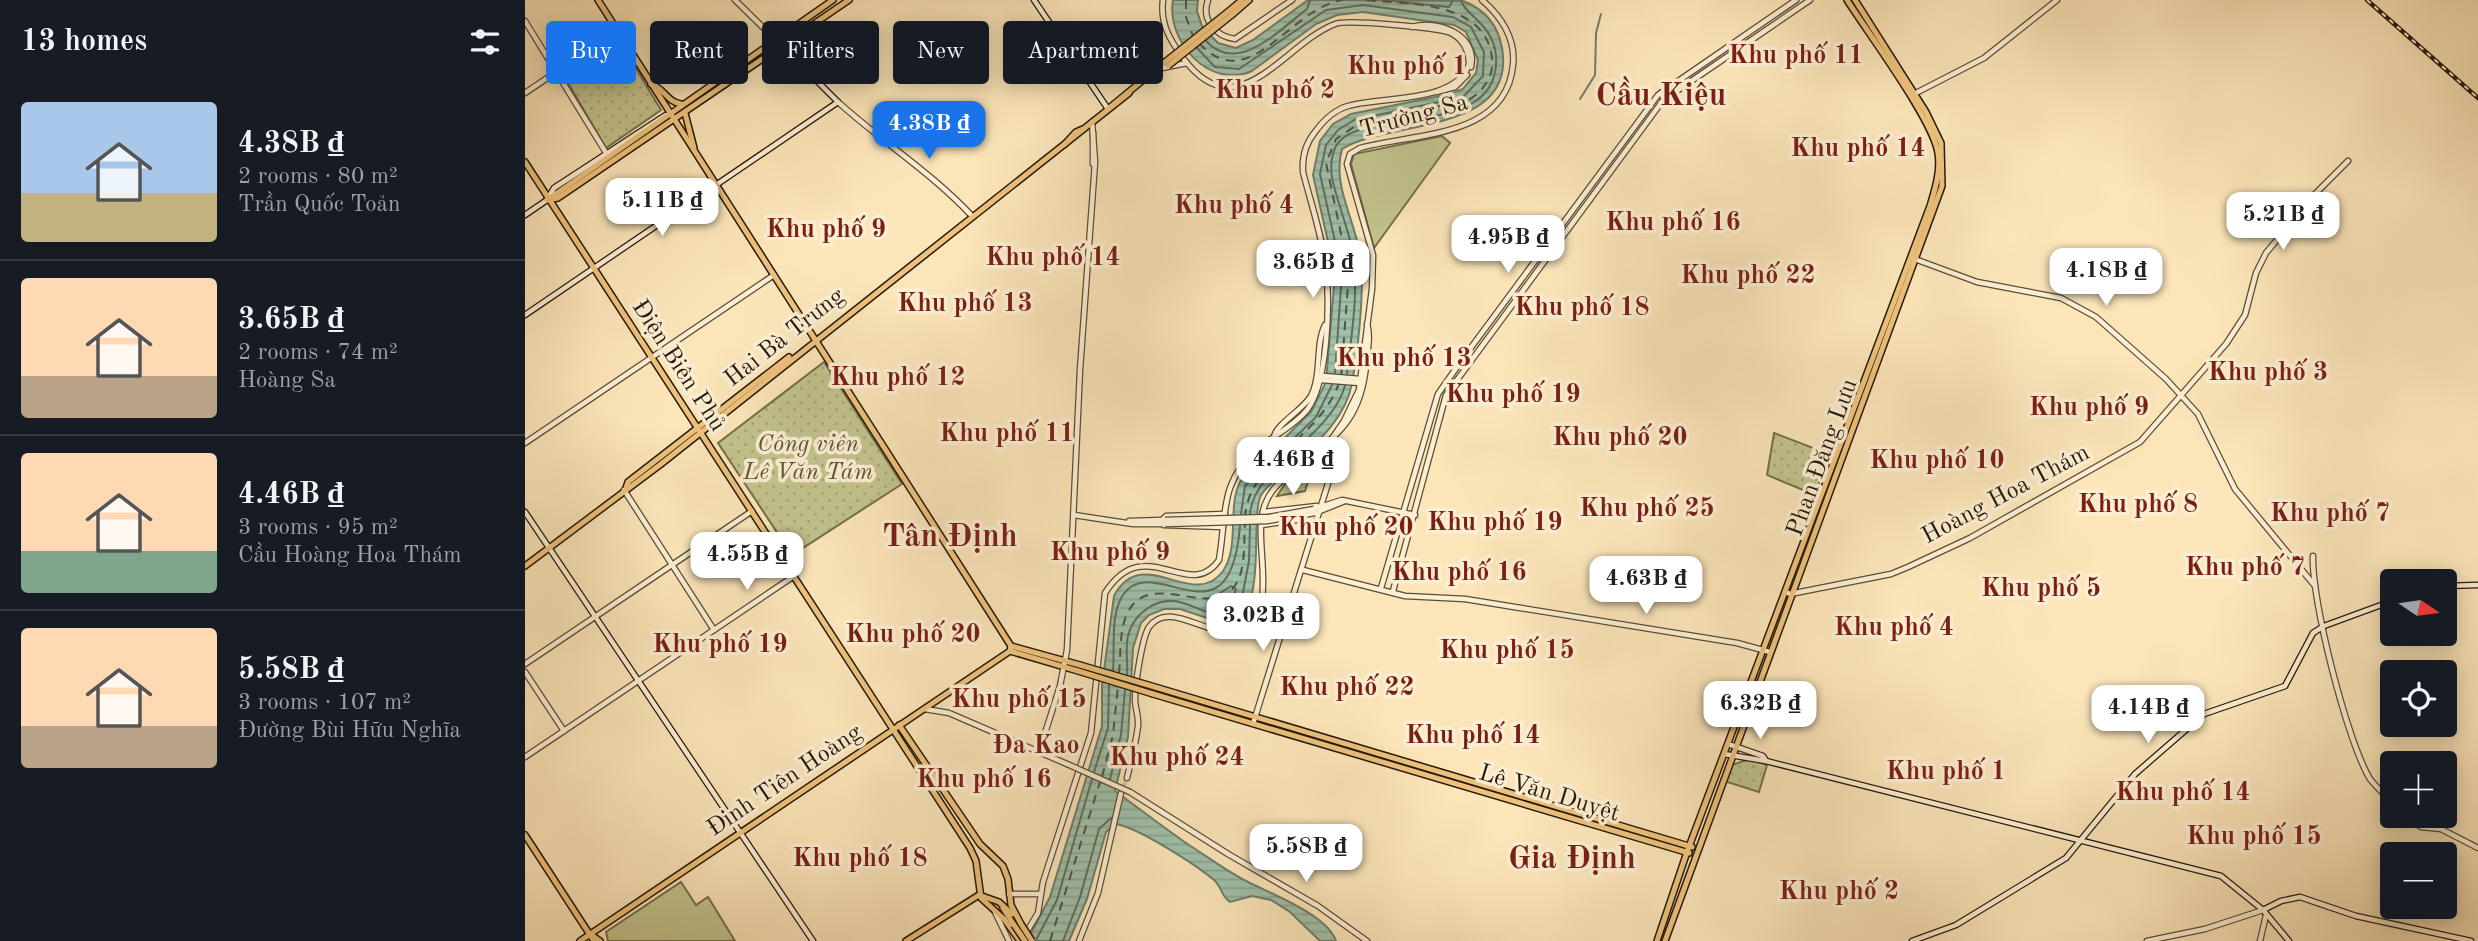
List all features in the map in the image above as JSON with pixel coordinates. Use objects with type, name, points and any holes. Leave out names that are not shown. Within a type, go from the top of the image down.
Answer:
[{"type":"main road","points":[[597,0],[611,21]]},
{"type":"main road","points":[[803,21],[833,0]]},
{"type":"main road","points":[[818,21],[849,0]]},
{"type":"main road","points":[[1231,12],[1243,0]]},
{"type":"main road","points":[[1164,66],[1249,0]]},
{"type":"main road","name":"Phan Đăng Lưu","points":[[1847,0],[1912,95]]},
{"type":"main road","name":"Phan Đăng Lưu","points":[[1660,940],[1732,756],[1732,745],[1749,698],[1913,258],[1935,209],[1944,164],[1941,143],[1855,0]]},
{"type":"main road","points":[[547,200],[607,155],[661,122],[681,104],[762,49]]},
{"type":"main road","points":[[547,200],[558,198],[762,60]]},
{"type":"main road","points":[[636,61],[650,82]]},
{"type":"main road","name":"Hai Bà Trưng","points":[[525,566],[1065,144],[1076,132],[1164,66]]},
{"type":"main road","points":[[651,84],[660,86],[672,101],[681,104]]},
{"type":"main road","points":[[651,84],[1010,649],[1154,691]]},
{"type":"main road","points":[[685,113],[694,152]]},
{"type":"main road","name":"Điện Biên Phủ","points":[[525,162],[547,200],[970,848],[976,861],[979,895]]},
{"type":"main road","name":"Đinh Tiên Hoàng","points":[[578,941],[1010,649]]},
{"type":"main road","name":"Lê Văn Duyệt","points":[[1154,691],[1401,759],[1696,852]]},
{"type":"main road","name":"Lê Văn Duyệt","points":[[1154,691],[1253,724],[1605,830],[1688,849]]},
{"type":"main road","points":[[899,725],[980,844],[1003,866],[1022,941]]},
{"type":"main road","points":[[1314,742],[1316,734]]},
{"type":"main road","points":[[901,741],[908,736]]},
{"type":"main road","name":"Phan Đăng Lưu","points":[[1660,940],[1688,849],[1724,754],[1732,745]]},
{"type":"main road","points":[[1398,767],[1401,759]]},
{"type":"main road","points":[[1605,830],[1607,822]]},
{"type":"main road","points":[[525,835],[594,941]]},
{"type":"main road","points":[[979,895],[995,911],[1017,924]]},
{"type":"main road","points":[[979,895],[999,902],[1032,941]]},
{"type":"main road","points":[[906,941],[979,895]]},
{"type":"main road","points":[[590,933],[600,941]]},
{"type":"street","points":[[734,0],[762,27]]},
{"type":"street","points":[[1034,0],[1108,109]]},
{"type":"street","points":[[1022,941],[1038,913],[1040,894],[1091,733],[1105,593],[1119,575],[1145,565],[1157,565],[1188,576],[1205,574],[1219,560],[1228,487],[1235,471],[1307,410],[1322,378],[1326,268],[1303,168],[1307,144],[1324,122],[1342,108],[1362,103],[1401,100],[1455,87],[1466,76],[1472,64],[1470,49],[1464,39],[1449,29],[1349,22],[1334,24],[1243,85],[1213,85],[1200,78],[1165,30],[1163,0]]},
{"type":"street","points":[[1208,0],[1206,15],[1212,27],[1220,35],[1235,39],[1292,0]]},
{"type":"street","name":"Trường Sa","points":[[1126,778],[1138,724],[1136,686],[1145,635],[1151,624],[1161,618],[1185,619],[1222,632],[1240,630],[1249,625],[1258,609],[1263,588],[1262,525],[1263,512],[1270,494],[1283,479],[1347,424],[1362,394],[1373,255],[1347,164],[1350,154],[1360,148],[1453,129],[1485,115],[1498,104],[1510,82],[1513,49],[1503,23],[1482,0]]},
{"type":"street","points":[[1381,588],[1438,394],[1659,95],[1796,0]]},
{"type":"street","points":[[1393,592],[1446,395],[1664,100],[1810,0]]},
{"type":"street","points":[[1912,95],[1985,58],[2057,0]]},
{"type":"street","points":[[525,22],[546,56]]},
{"type":"street","points":[[1164,66],[1187,63]]},
{"type":"street","points":[[525,93],[546,79]]},
{"type":"street","points":[[563,84],[607,155]]},
{"type":"street","points":[[820,84],[882,142],[947,192],[969,218]]},
{"type":"street","points":[[1659,95],[1659,101],[1664,100]]},
{"type":"street","points":[[525,315],[838,102]]},
{"type":"street","points":[[1039,752],[1059,688],[1067,632],[1095,142],[1092,122]]},
{"type":"street","name":"Hoàng Hoa Thám","points":[[1788,593],[1891,574],[1970,538],[2140,442],[2226,344],[2245,314],[2256,273],[2266,253],[2316,193],[2349,161]]},
{"type":"street","points":[[525,215],[547,200]]},
{"type":"street","points":[[1913,258],[1977,282],[2075,303],[2097,317],[2183,396],[2200,417],[2235,489],[2315,586]]},
{"type":"street","points":[[525,443],[774,275]]},
{"type":"street","name":"Trường Sa","points":[[1331,440],[1350,410],[1360,381],[1367,324]]},
{"type":"street","points":[[1274,437],[1275,431],[1303,407],[1314,390],[1325,325]]},
{"type":"street","points":[[1322,378],[1360,381]]},
{"type":"street","points":[[1253,724],[1335,461],[1325,444]]},
{"type":"street","points":[[628,487],[714,630]]},
{"type":"street","points":[[1074,516],[1164,522],[1267,521],[1345,501],[1415,515]]},
{"type":"street","points":[[1263,512],[1318,510]]},
{"type":"street","points":[[1262,525],[1310,518],[1318,510]]},
{"type":"street","points":[[525,664],[752,511]]},
{"type":"street","points":[[525,512],[813,941]]},
{"type":"street","points":[[1164,522],[1166,516],[1224,514]]},
{"type":"street","points":[[1164,522],[1167,527],[1223,527]]},
{"type":"street","points":[[2313,556],[2315,586],[2344,710],[2368,775],[2380,788]]},
{"type":"street","points":[[2306,572],[2312,568]]},
{"type":"street","points":[[1303,570],[1405,596],[1468,600],[1737,643],[1767,651]]},
{"type":"street","points":[[525,757],[793,576]]},
{"type":"street","points":[[2457,586],[2478,585]]},
{"type":"street","points":[[1912,941],[1956,925],[2062,860],[2135,774],[2192,722],[2213,710],[2285,686],[2313,633],[2324,626],[2380,605]]},
{"type":"street","points":[[525,673],[564,731]]},
{"type":"street","points":[[939,697],[940,705],[949,713]]},
{"type":"street","points":[[922,709],[949,713],[1130,792],[1228,854],[1318,906],[1367,941]]},
{"type":"street","points":[[1732,745],[1763,755],[1766,761]]},
{"type":"street","points":[[1724,754],[1766,761],[2221,876],[2264,912],[2288,941]]},
{"type":"street","points":[[1079,941],[1098,893],[1121,793]]},
{"type":"street","points":[[2431,828],[2441,829],[2478,848]]},
{"type":"street","points":[[1009,894],[1031,897],[1040,894]]},
{"type":"street","points":[[2147,941],[2211,928],[2264,912],[2281,901],[2300,897],[2356,916],[2471,941]]},
{"type":"street","points":[[995,911],[996,919],[1009,941]]},
{"type":"street","points":[[2260,941],[2264,912]]},
{"type":"green space","points":[[636,68],[661,110],[606,148],[569,84],[636,84]]},
{"type":"green space","points":[[1442,136],[1450,143],[1374,248],[1351,164],[1354,154]]},
{"type":"green space","name":"Công viên Lê Văn Tám","points":[[824,362],[902,484],[792,555],[718,443]]},
{"type":"green space","points":[[1774,433],[1829,454],[1815,495],[1767,475]]},
{"type":"green space","points":[[1315,460],[1305,491],[1277,496],[1287,481]]},
{"type":"green space","points":[[1750,759],[1767,765],[1759,792],[1724,781],[1732,765]]},
{"type":"green space","points":[[681,882],[696,905],[708,897],[735,941],[608,941],[606,932]]},
{"type":"water","points":[[1173,0],[1198,0],[1197,11],[1202,26],[1218,43],[1236,48],[1253,40],[1308,0],[1463,1],[1477,8],[1489,19],[1502,48],[1501,76],[1490,96],[1471,110],[1446,120],[1363,140],[1342,149],[1342,191],[1359,248],[1362,275],[1358,339],[1348,398],[1333,424],[1260,497],[1253,591],[1247,607],[1238,619],[1225,624],[1180,609],[1164,609],[1149,615],[1141,623],[1133,648],[1128,737],[1115,791],[1226,869],[1311,914],[1331,931],[1336,941],[1320,941],[1290,912],[1271,900],[1252,896],[1230,902],[1214,880],[1194,865],[1152,840],[1116,824],[1106,832],[1087,899],[1069,941],[1027,941],[1050,897],[1102,726],[1102,685],[1114,596],[1126,581],[1139,575],[1153,575],[1197,585],[1211,582],[1223,571],[1231,550],[1234,503],[1240,482],[1311,412],[1326,382],[1335,273],[1313,175],[1320,141],[1333,124],[1351,114],[1450,94],[1463,89],[1476,73],[1478,60],[1466,32],[1454,25],[1363,12],[1337,15],[1316,24],[1252,71],[1236,75],[1221,74],[1207,68],[1184,46],[1176,31]]},
{"type":"waterway","points":[[1580,99],[1595,75],[1596,33],[1601,14]]},
{"type":"ferry route","points":[[1186,0],[1186,17],[1193,36]]},
{"type":"ferry route","points":[[1199,43],[1218,57],[1235,61],[1253,56],[1323,6],[1343,0]]},
{"type":"ferry route","points":[[1341,378],[1349,272],[1326,163],[1336,139],[1357,125],[1470,99],[1487,82],[1492,65],[1487,40],[1476,25],[1460,15],[1421,5],[1363,0]]},
{"type":"ferry route","points":[[1245,518],[1249,498],[1258,480],[1316,420],[1339,383]]},
{"type":"ferry route","points":[[1119,673],[1124,621],[1138,600],[1153,594],[1219,597],[1232,589],[1241,572],[1245,523]]},
{"type":"ferry route","points":[[1102,777],[1113,735],[1118,686]]},
{"type":"ferry route","points":[[1050,941],[1100,782]]},
{"type":"tunnel","points":[[1121,792],[1127,778]]},
{"type":"railway","points":[[2367,0],[2478,98]]},
{"type":"district","name":"Khu phố 11","points":[[1796,56]]},
{"type":"district","name":"Khu phố 1","points":[[1407,67]]},
{"type":"district","name":"Khu phố 2","points":[[1275,91]]},
{"type":"district","name":"Cầu Kiệu","points":[[1661,97]]},
{"type":"district","name":"Khu phố 14","points":[[1858,149]]},
{"type":"district","name":"Khu phố 4","points":[[1234,206]]},
{"type":"district","name":"Khu phố 16","points":[[1673,223]]},
{"type":"district","name":"Khu phố 9","points":[[826,230]]},
{"type":"district","name":"Khu phố 14","points":[[1053,258]]},
{"type":"district","name":"Khu phố 22","points":[[1748,276]]},
{"type":"district","name":"Khu phố 13","points":[[965,304]]},
{"type":"district","name":"Khu phố 18","points":[[1582,308]]},
{"type":"district","name":"Khu phố 13","points":[[1404,359]]},
{"type":"district","name":"Khu phố 3","points":[[2268,373]]},
{"type":"district","name":"Khu phố 12","points":[[898,378]]},
{"type":"district","name":"Khu phố 19","points":[[1513,395]]},
{"type":"district","name":"Khu phố 9","points":[[2089,408]]},
{"type":"district","name":"Khu phố 11","points":[[1007,434]]},
{"type":"district","name":"Khu phố 20","points":[[1620,438]]},
{"type":"district","name":"Khu phố 10","points":[[1937,461]]},
{"type":"district","name":"Khu phố 8","points":[[2138,505]]},
{"type":"district","name":"Khu phố 25","points":[[1647,509]]},
{"type":"district","name":"Khu phố 7","points":[[2330,514]]},
{"type":"district","name":"Khu phố 19","points":[[1495,523]]},
{"type":"district","name":"Khu phố 20","points":[[1346,528]]},
{"type":"district","name":"Tân Định","points":[[950,538]]},
{"type":"district","name":"Khu phố 9","points":[[1110,553]]},
{"type":"district","name":"Khu phố 7","points":[[2245,568]]},
{"type":"district","name":"Khu phố 16","points":[[1459,573]]},
{"type":"district","name":"Khu phố 5","points":[[2041,589]]},
{"type":"district","name":"Khu phố 4","points":[[1894,628]]},
{"type":"district","name":"Khu phố 20","points":[[913,635]]},
{"type":"district","name":"Khu phố 19","points":[[720,645]]},
{"type":"district","name":"Khu phố 15","points":[[1507,651]]},
{"type":"district","name":"Khu phố 22","points":[[1347,688]]},
{"type":"district","name":"Khu phố 15","points":[[1019,700]]},
{"type":"district","name":"Khu phố 14","points":[[1473,736]]},
{"type":"district","name":"Đa Kao","points":[[1036,746]]},
{"type":"district","name":"Khu phố 24","points":[[1177,758]]},
{"type":"district","name":"Khu phố 1","points":[[1946,772]]},
{"type":"district","name":"Khu phố 16","points":[[984,780]]},
{"type":"district","name":"Khu phố 14","points":[[2183,793]]},
{"type":"district","name":"Khu phố 15","points":[[2254,837]]},
{"type":"district","name":"Khu phố 18","points":[[860,859]]},
{"type":"district","name":"Gia Định","points":[[1572,860]]},
{"type":"district","name":"Khu phố 2","points":[[1839,892]]}]
